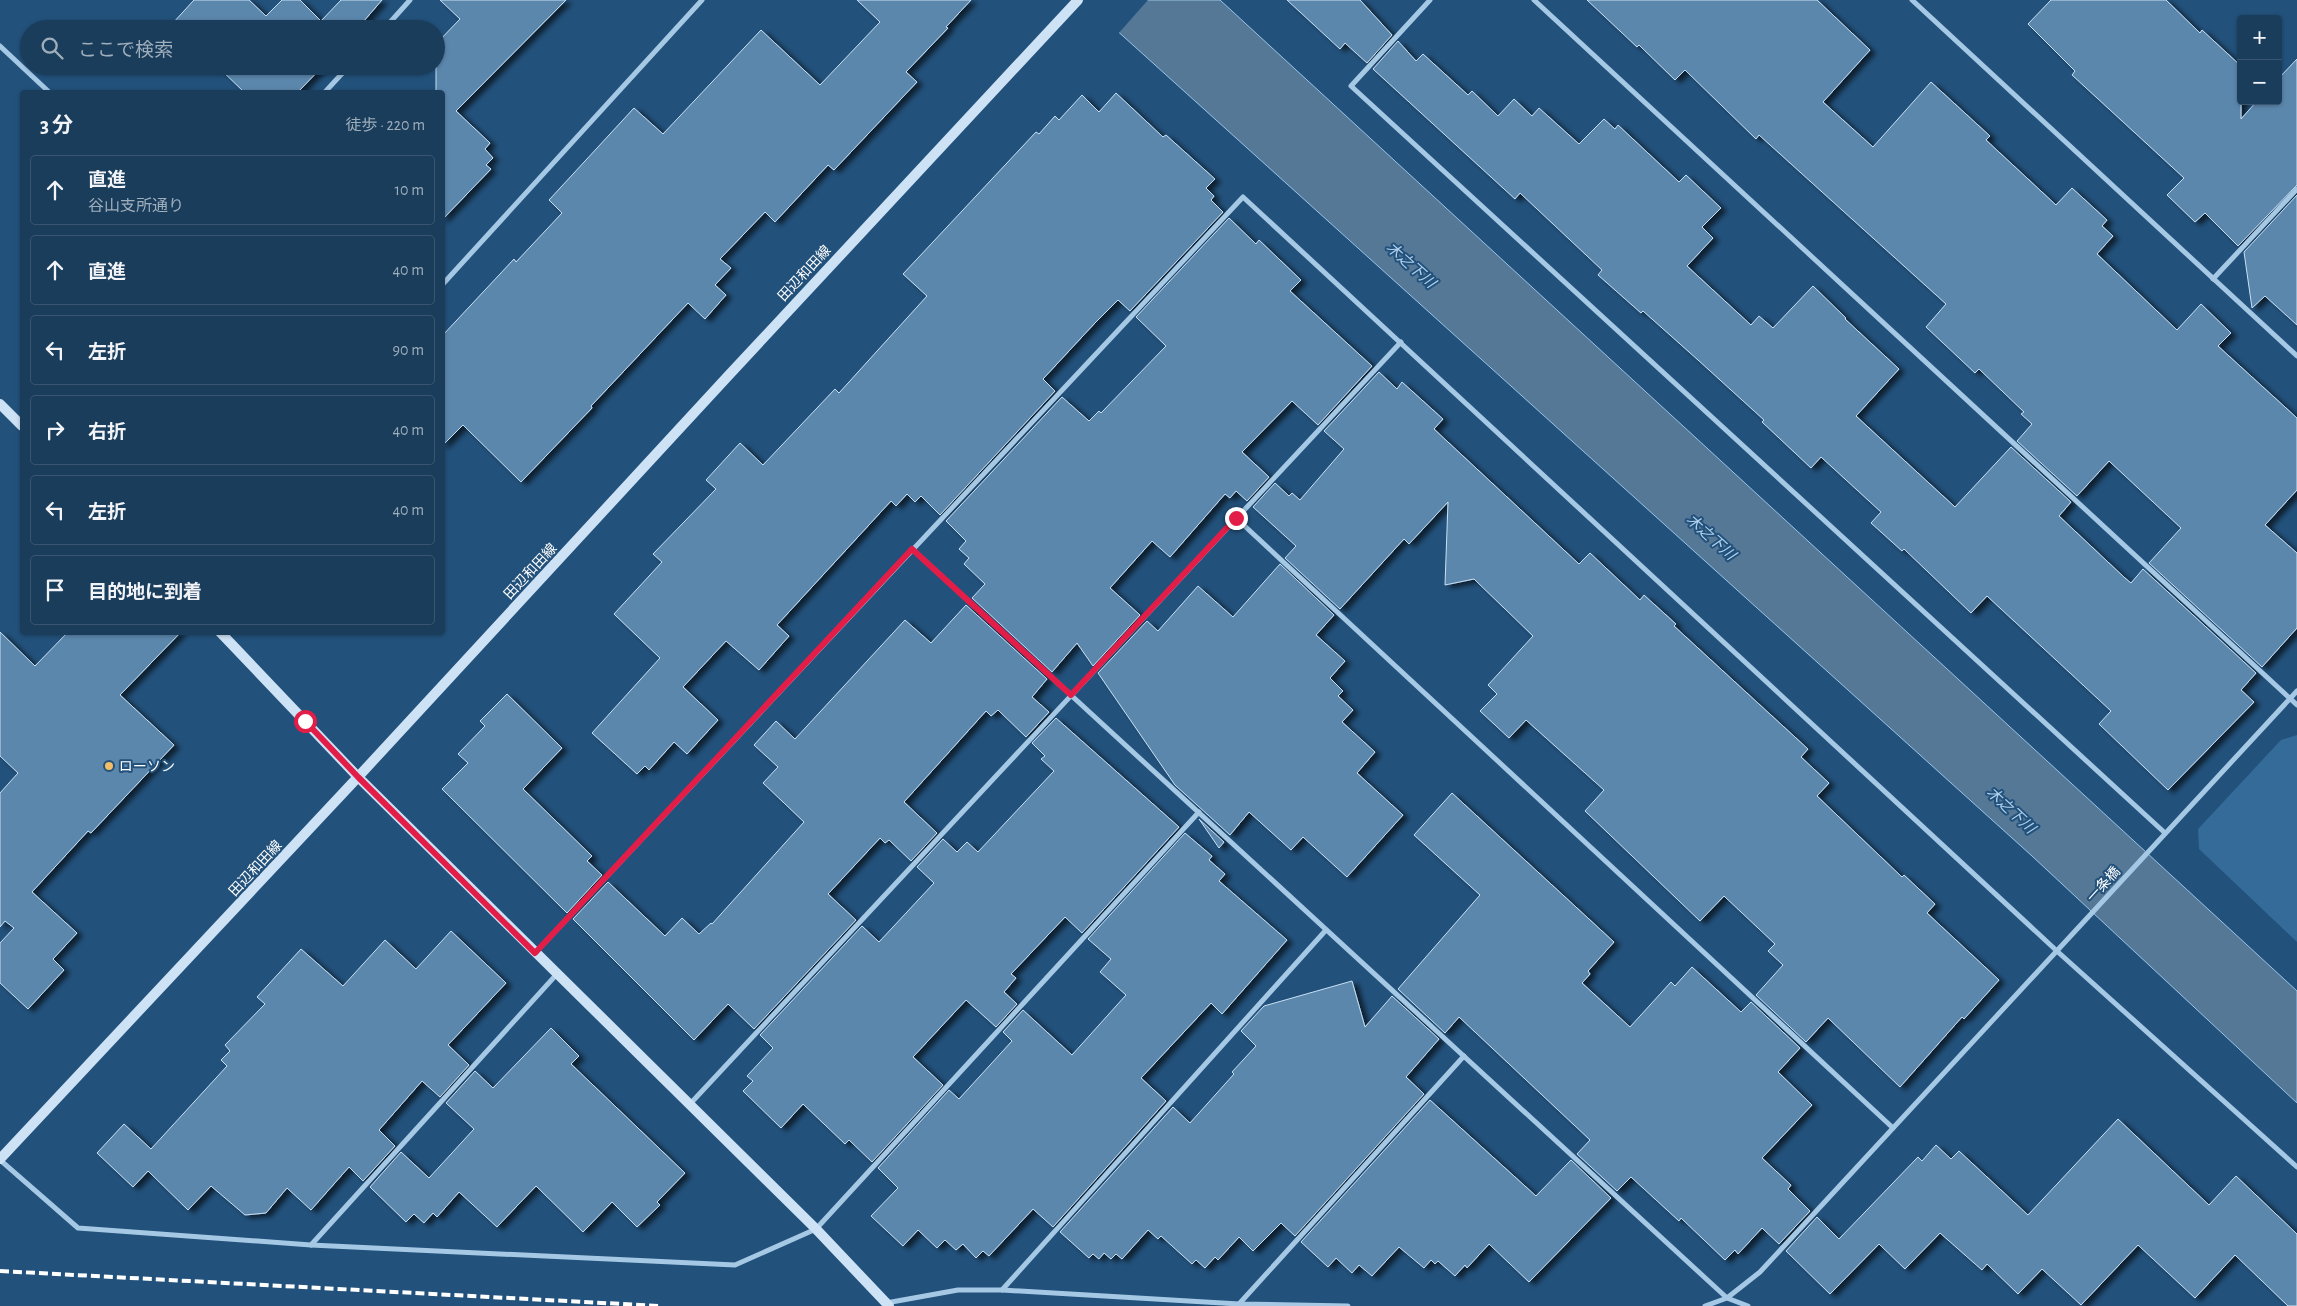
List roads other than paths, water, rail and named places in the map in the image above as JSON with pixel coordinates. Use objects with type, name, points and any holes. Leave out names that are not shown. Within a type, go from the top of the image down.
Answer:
[{"type":"street","points":[[392,20],[410,0]]},
{"type":"street","points":[[445,282],[702,0]]},
{"type":"street","name":"田辺和田線","points":[[0,1159],[358,777],[1078,0]]},
{"type":"street","points":[[1430,0],[1351,86],[2165,833]]},
{"type":"street","points":[[1534,0],[2297,705]]},
{"type":"street","points":[[1912,0],[2297,356]]},
{"type":"street","points":[[0,46],[20,65]]},
{"type":"street","points":[[31,75],[47,90]]},
{"type":"street","points":[[327,90],[341,75]]},
{"type":"street","points":[[2213,279],[2297,189]]},
{"type":"street","points":[[535,953],[1243,197],[1402,342],[2058,952],[2297,1167]]},
{"type":"street","points":[[690,1104],[1402,342]]},
{"type":"street","points":[[0,404],[20,424]]},
{"type":"street","points":[[1236,518],[1894,1128]]},
{"type":"street","points":[[912,549],[1727,1298],[1748,1306]]},
{"type":"street","points":[[223,635],[358,777],[556,975],[816,1229],[887,1304],[958,1290],[1002,1290],[1239,1304],[1348,1306]]},
{"type":"street","name":"一条橋","points":[[1706,1306],[1727,1298],[1760,1272],[2058,952],[2297,691]]},
{"type":"street","points":[[0,1159],[78,1228],[311,1245],[735,1265],[816,1229],[1199,812]]},
{"type":"street","points":[[1002,1290],[1326,930]]},
{"type":"street","points":[[311,1245],[556,975]]},
{"type":"street","points":[[1239,1304],[1464,1056]]},
{"type":"water","name":"木之下川","points":[[1083,0],[1220,0],[2297,991],[2297,1103],[2032,856]]},
{"type":"railway","points":[[0,1271],[660,1306]]},
{"type":"place","name":"ローソン","points":[[109,766]]}]
